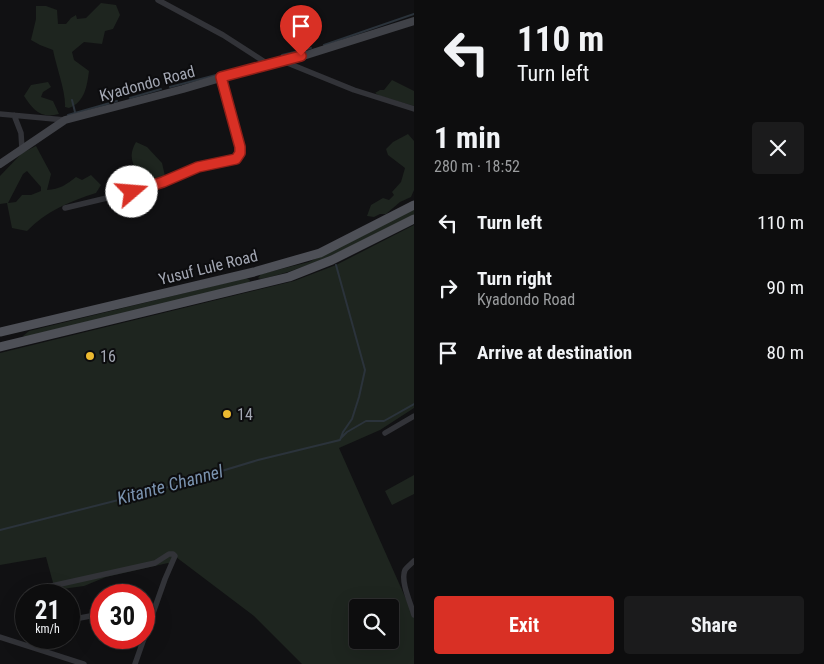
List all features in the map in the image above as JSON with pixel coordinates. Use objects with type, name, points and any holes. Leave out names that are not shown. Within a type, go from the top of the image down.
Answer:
[{"type":"main road","name":"Kyadondo Road","points":[[65,120],[268,64],[284,62],[414,21]]},
{"type":"main road","points":[[0,164],[65,120]]},
{"type":"main road","name":"Yusuf Lule Road","points":[[0,332],[254,272],[320,253],[414,205]]},
{"type":"main road","name":"Yusuf Lule Road","points":[[0,346],[306,272],[414,219]]},
{"type":"main road","points":[[254,272],[258,285]]},
{"type":"street","points":[[158,0],[223,35],[268,64]]},
{"type":"street","points":[[284,62],[354,90],[414,109]]},
{"type":"street","points":[[65,208],[132,192],[163,182],[198,167],[236,159],[240,153],[240,147],[221,77]]},
{"type":"street","name":"Kyadondo Road","points":[[0,114],[65,120]]},
{"type":"street","points":[[14,115],[21,133],[22,149]]},
{"type":"street","points":[[385,433],[414,416]]},
{"type":"street","points":[[60,584],[155,563],[168,554],[173,554],[175,556],[174,561],[155,607]]},
{"type":"street","points":[[414,561],[404,574],[405,585],[414,615]]},
{"type":"street","points":[[0,636],[15,641]]},
{"type":"street","points":[[37,649],[84,664]]},
{"type":"street","points":[[135,664],[140,649]]},
{"type":"shaded area","points":[[101,3],[116,5],[120,15],[113,29],[105,31],[102,44],[84,42],[72,52],[74,60],[89,71],[82,98],[69,108],[65,107],[53,50],[31,40],[36,19],[36,6],[46,6],[57,10],[58,24],[66,24],[76,15],[77,19],[86,18]]},
{"type":"shaded area","points":[[392,80],[414,91],[414,106],[375,93],[384,90]]},
{"type":"shaded area","points":[[48,82],[51,87],[43,92],[41,97],[53,101],[59,114],[47,115],[38,112],[24,96],[31,85]]},
{"type":"shaded area","points":[[408,134],[414,141],[414,190],[411,197],[400,202],[386,214],[374,217],[367,216],[371,205],[383,198],[389,200],[394,195],[392,192],[401,182],[405,168],[388,155],[386,149],[393,142]]},
{"type":"shaded area","points":[[136,142],[147,147],[162,163],[165,176],[127,190],[122,181],[138,173],[132,158],[132,150]]},
{"type":"shaded area","points":[[36,146],[51,174],[47,190],[63,186],[76,177],[82,180],[91,175],[101,185],[96,193],[59,208],[42,218],[27,231],[12,228],[7,203],[0,204],[0,176],[22,153]],"holes":[[[27,171],[41,187],[41,191],[31,195],[22,195],[16,202],[8,203],[23,174]]]},
{"type":"shaded area","points":[[414,208],[414,215],[339,252],[281,274],[258,278],[261,274],[309,262]]},
{"type":"shaded area","points":[[414,225],[414,408],[380,430],[339,448],[414,617],[414,664],[302,664],[254,616],[176,557],[173,566],[168,563],[106,577],[80,587],[80,584],[53,584],[46,557],[0,565],[0,353],[294,281],[336,265]]},
{"type":"shaded area","points":[[246,278],[250,280],[249,283],[23,336],[29,331]]},
{"type":"shaded area","points":[[414,475],[414,494],[392,505],[385,491]]},
{"type":"waterway","points":[[324,45],[414,14]]},
{"type":"waterway","points":[[282,55],[311,48]]},
{"type":"waterway","points":[[170,87],[243,68]]},
{"type":"waterway","points":[[130,98],[161,89]]},
{"type":"waterway","points":[[72,100],[75,112]]},
{"type":"waterway","points":[[68,115],[117,101]]},
{"type":"waterway","points":[[336,265],[365,370],[352,419],[340,440]]},
{"type":"waterway","points":[[341,438],[347,432],[366,421],[384,421],[414,404]]},
{"type":"waterway","name":"Kitante Channel","points":[[0,530],[162,489],[258,460],[340,440]]},
{"type":"place","name":"16","points":[[90,356]]},
{"type":"place","name":"14","points":[[227,414]]},
{"type":"route","points":[[132,192],[163,182],[198,167],[236,159],[239,156],[240,147],[221,77],[301,56]]}]
